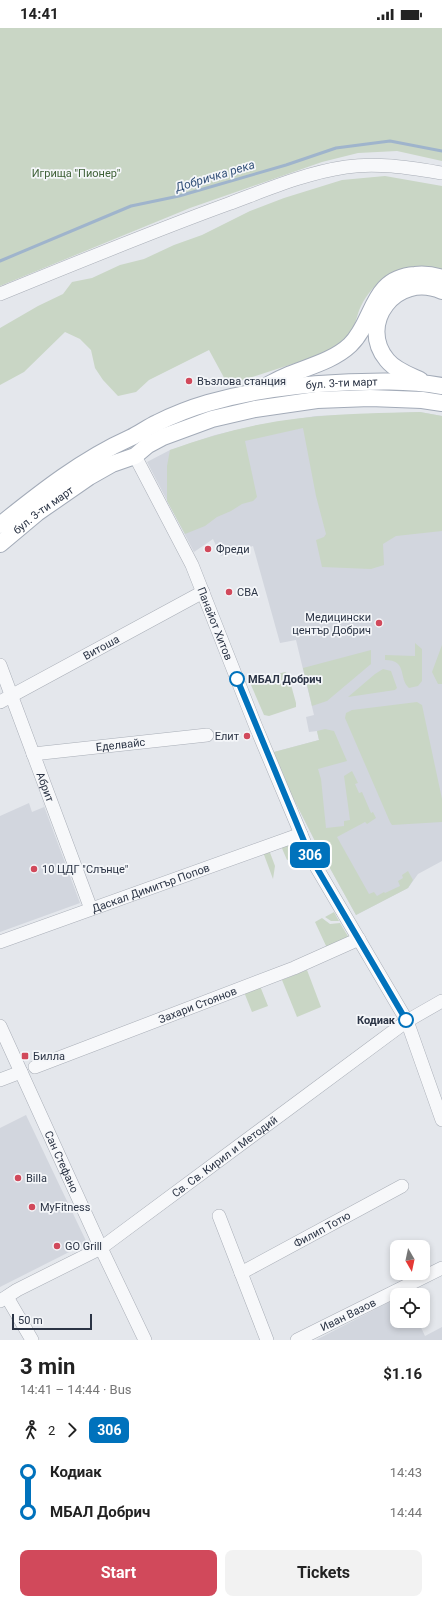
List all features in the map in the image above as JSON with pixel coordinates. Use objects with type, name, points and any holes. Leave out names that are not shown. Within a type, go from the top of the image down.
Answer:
[{"type":"main road","points":[[254,392],[284,376],[325,360],[350,345],[357,336],[378,295],[386,286],[408,275],[424,274],[442,278]]},
{"type":"main road","points":[[425,383],[395,367],[387,360],[381,352],[377,329],[379,319],[384,308],[390,299],[400,292],[409,287],[420,286],[432,287],[442,291]]},
{"type":"main road","name":"бул. 3-ти март","points":[[0,525],[32,499],[86,461],[158,422],[206,404],[254,392],[316,384],[368,381],[425,383],[442,386]]},
{"type":"main road","name":"бул. 3-ти март","points":[[0,544],[37,513],[89,477],[112,464],[134,455],[163,437],[212,419],[255,409],[317,400],[370,398],[422,400],[442,403]]},
{"type":"main road","points":[[127,439],[138,441],[140,449],[134,455]]},
{"type":"street","points":[[0,294],[154,232],[285,183],[320,172],[347,167],[377,166],[420,169],[442,173]]},
{"type":"street","name":"Панайот Хитов","points":[[134,455],[192,565],[256,727],[311,858],[407,1021],[442,1120]]},
{"type":"street","name":"Витоша","points":[[6,699],[203,592]]},
{"type":"street","name":"Абрит","points":[[0,665],[6,699],[33,754],[91,909]]},
{"type":"street","name":"Еделвайс","points":[[33,754],[207,735]]},
{"type":"street","name":"Даскал Димитър Попов","points":[[0,942],[301,834]]},
{"type":"street","name":"Захари Стоянов","points":[[35,1067],[294,968],[359,939]]},
{"type":"street","name":"Св. Св. Кирил и Методий","points":[[3,1299],[101,1248],[407,1021],[442,1001]]},
{"type":"street","name":"Сан Стефано","points":[[0,1026],[101,1248],[145,1340]]},
{"type":"street","points":[[0,1080],[22,1072]]},
{"type":"street","name":"Филип Тотю","points":[[241,1274],[402,1186]]},
{"type":"street","points":[[219,1216],[267,1340]]},
{"type":"street","name":"Иван Вазов","points":[[297,1340],[442,1268]]},
{"type":"street","points":[[3,1299],[32,1340]]},
{"type":"shaded area","points":[[420,412],[442,416],[442,861],[418,874],[408,888],[356,915],[316,843],[277,766],[274,752],[319,740],[317,731],[309,732],[306,717],[314,715],[296,640],[280,643],[253,546],[221,556],[213,539],[194,552],[147,462],[170,450],[215,435],[258,425],[316,416]]},
{"type":"shaded area","name":"10 ЦДГ \"Слънце\"","points":[[41,798],[80,903],[0,932],[0,816],[29,803],[32,812],[44,807]]},
{"type":"shaded area","points":[[26,1115],[87,1243],[0,1287],[0,1128]]},
{"type":"shaded area","points":[[390,1302],[390,1328],[421,1328],[425,1336],[442,1327],[442,1340],[316,1340]]},
{"type":"green space","name":"Игрища \"Пионер\"","points":[[0,28],[442,28],[442,161],[397,151],[358,153],[322,162],[190,208],[0,286]]},
{"type":"green space","points":[[385,176],[442,186],[442,270],[429,267],[405,268],[384,278],[375,286],[361,306],[351,332],[342,342],[331,350],[323,354],[228,385],[209,350],[149,380],[136,392],[118,396],[103,380],[95,368],[91,350],[80,339],[65,332],[24,372],[0,385],[0,328],[38,306],[63,294],[72,282],[92,278],[120,265],[144,259],[174,245],[202,235],[250,211],[284,198],[342,180]]},
{"type":"green space","points":[[420,412],[442,416],[442,531],[396,536],[383,544],[384,565],[371,569],[322,567],[316,540],[324,537],[326,534],[316,496],[303,428],[245,441],[257,497],[253,501],[242,504],[217,517],[205,526],[185,534],[167,501],[167,466],[170,450],[202,439],[246,427],[277,421],[338,415]]},
{"type":"green space","points":[[415,643],[422,649],[422,681],[418,686],[409,688],[406,684],[400,666],[392,661],[385,660],[385,655],[415,656]]},
{"type":"green space","points":[[442,645],[442,684],[438,684],[432,672]]},
{"type":"green space","points":[[371,650],[371,664],[327,701],[312,706],[303,668]]},
{"type":"green space","points":[[383,669],[391,671],[397,688],[395,690],[348,697],[375,674]]},
{"type":"green space","points":[[285,672],[288,674],[296,707],[269,716],[264,715],[251,685],[255,680]]},
{"type":"green space","points":[[417,702],[422,705],[442,799],[442,822],[392,825],[345,718],[346,713],[352,710]]},
{"type":"green space","points":[[325,729],[334,731],[347,761],[318,769],[321,779],[326,828],[344,826],[344,821],[350,820],[344,776],[352,771],[358,783],[355,784],[359,793],[362,792],[371,813],[373,812],[376,818],[367,824],[365,822],[337,837],[369,894],[374,892],[377,896],[400,886],[398,881],[403,878],[402,875],[408,871],[413,880],[408,888],[356,915],[316,843],[277,766],[274,752],[319,740],[317,731]]},
{"type":"green space","points":[[297,839],[301,849],[299,850],[299,855],[287,860],[281,846]]},
{"type":"green space","points":[[269,850],[275,866],[273,879],[263,852]]},
{"type":"green space","points":[[334,912],[339,921],[331,921],[325,917]]},
{"type":"green space","points":[[322,918],[330,924],[340,923],[349,938],[327,948],[315,922]]},
{"type":"green space","points":[[307,970],[321,1007],[297,1017],[282,980]]},
{"type":"green space","points":[[260,986],[268,1006],[252,1012],[244,992]]},
{"type":"waterway","name":"Добричка река","points":[[0,261],[131,206],[179,196],[286,165],[336,148],[390,141],[442,151]]},
{"type":"bus line","name":"306","points":[[237,679],[311,858],[406,1020]]},
{"type":"place","name":"Възлова станция","points":[[189,381]]},
{"type":"place","name":"Фреди","points":[[208,549]]},
{"type":"place","name":"CBA","points":[[229,592]]},
{"type":"place","name":"Медицински център Добрич","points":[[379,623]]},
{"type":"place","name":"МБАЛ Добрич","points":[[237,679]]},
{"type":"place","name":"Елит","points":[[247,736]]},
{"type":"place","name":"10 ЦДГ \"Слънце\"","points":[[34,869]]},
{"type":"place","name":"Кодиак","points":[[406,1020]]},
{"type":"place","name":"Билла","points":[[25,1056]]},
{"type":"place","name":"Billa","points":[[18,1178]]},
{"type":"place","name":"MyFitness","points":[[32,1207]]},
{"type":"place","name":"GO Grill","points":[[57,1246]]}]
